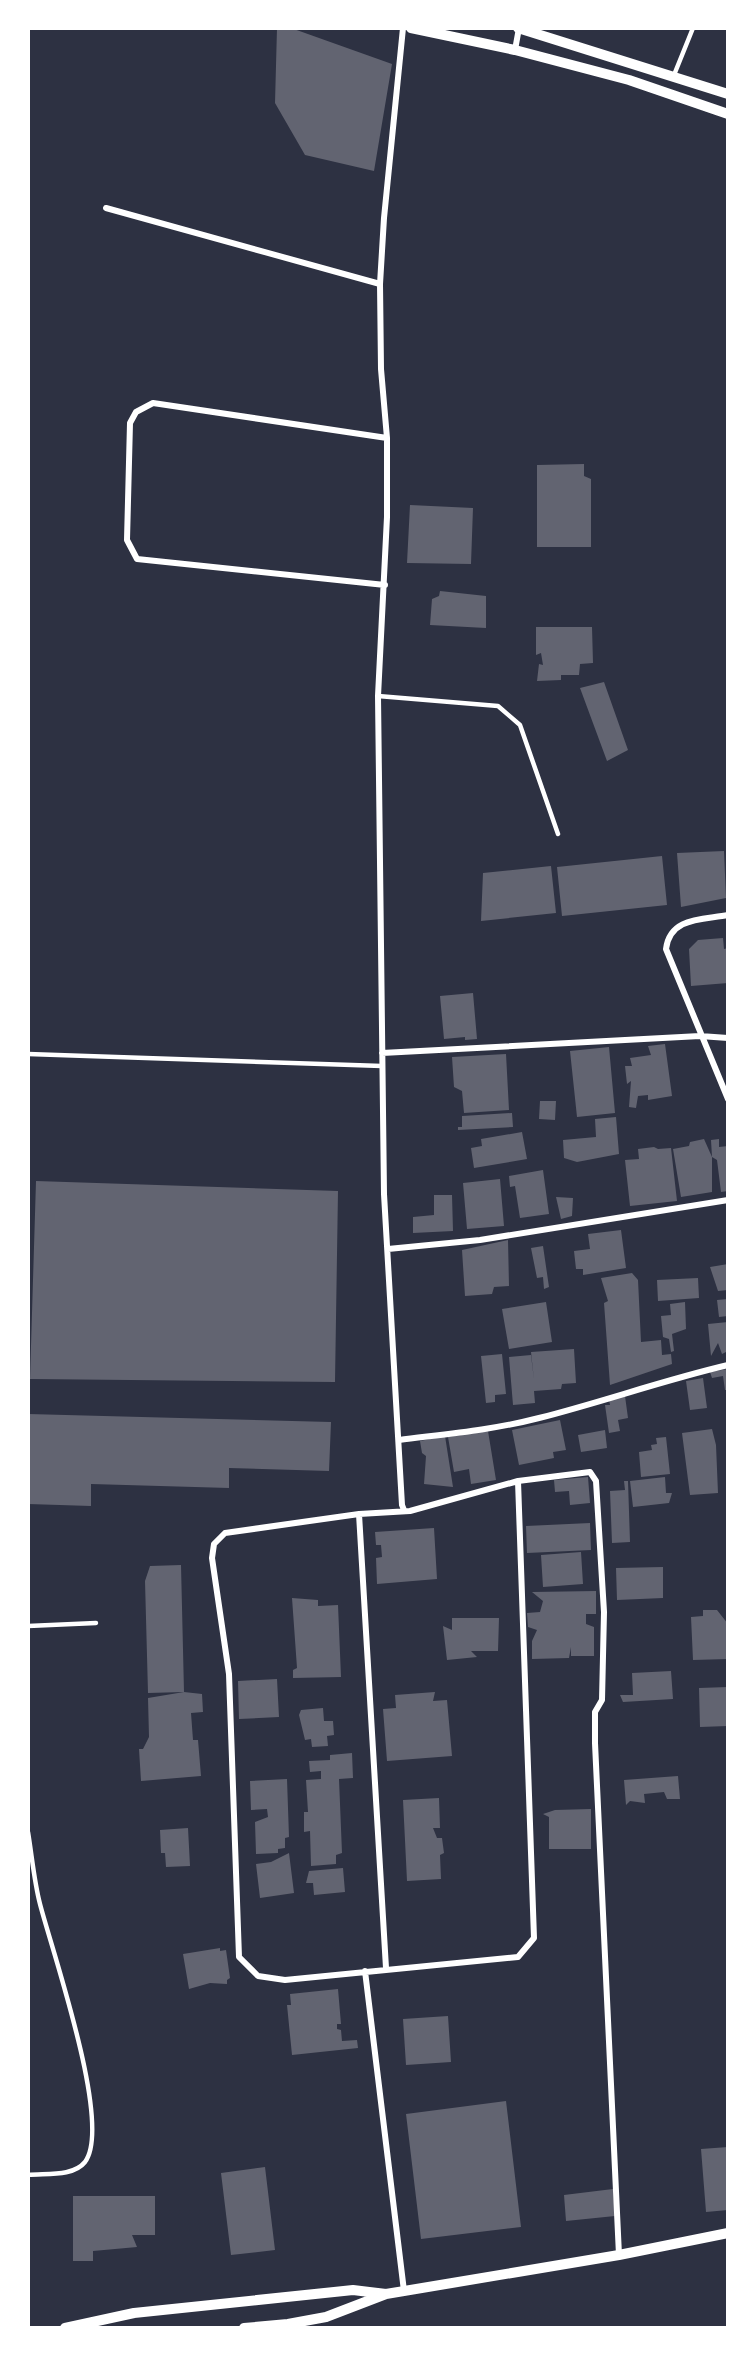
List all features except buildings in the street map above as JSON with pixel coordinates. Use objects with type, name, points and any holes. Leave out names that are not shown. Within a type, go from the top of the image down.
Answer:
[{"type":"street","points":[[403,28],[384,218],[380,285],[381,369],[387,438],[385,585],[378,696],[384,1194],[394,1401],[404,1510]]},
{"type":"street","points":[[411,28],[515,50],[629,80],[728,114]]},
{"type":"street","points":[[515,50],[519,29],[674,75],[728,94]]},
{"type":"street","points":[[106,208],[380,285]]},
{"type":"street","points":[[385,585],[137,559],[127,540],[130,423],[136,412],[153,403],[387,438]]},
{"type":"street","points":[[728,915],[683,923],[675,927],[668,938],[666,949],[728,1100]]},
{"type":"street","points":[[382,1053],[700,1036],[728,1038]]},
{"type":"street","points":[[388,1249],[480,1240],[728,1200]]},
{"type":"street","points":[[399,1440],[494,1428],[537,1418],[660,1381],[728,1365]]},
{"type":"street","points":[[518,1480],[534,1938],[518,1957],[386,1968],[285,1980],[258,1976],[239,1957],[229,1674],[212,1558],[214,1544],[225,1533],[358,1514],[410,1511],[518,1480],[590,1472],[596,1481],[604,1612],[602,1700],[595,1712],[595,1743],[619,2255]]},
{"type":"street","points":[[358,1514],[386,1968]]},
{"type":"street","points":[[365,1971],[404,2291]]},
{"type":"street","points":[[244,2328],[288,2324],[326,2317],[351,2310],[386,2294],[619,2255],[728,2233]]},
{"type":"street","points":[[66,2328],[134,2313],[353,2290],[386,2294]]},
{"type":"lane","points":[[674,75],[693,28]]},
{"type":"lane","points":[[378,696],[498,706],[509,714],[520,725],[558,834]]},
{"type":"lane","points":[[28,1054],[382,1066]]},
{"type":"lane","points":[[28,1626],[96,1623]]},
{"type":"lane","points":[[28,1832],[39,1901],[86,2069],[93,2141],[85,2162],[73,2171],[28,2175]]}]
